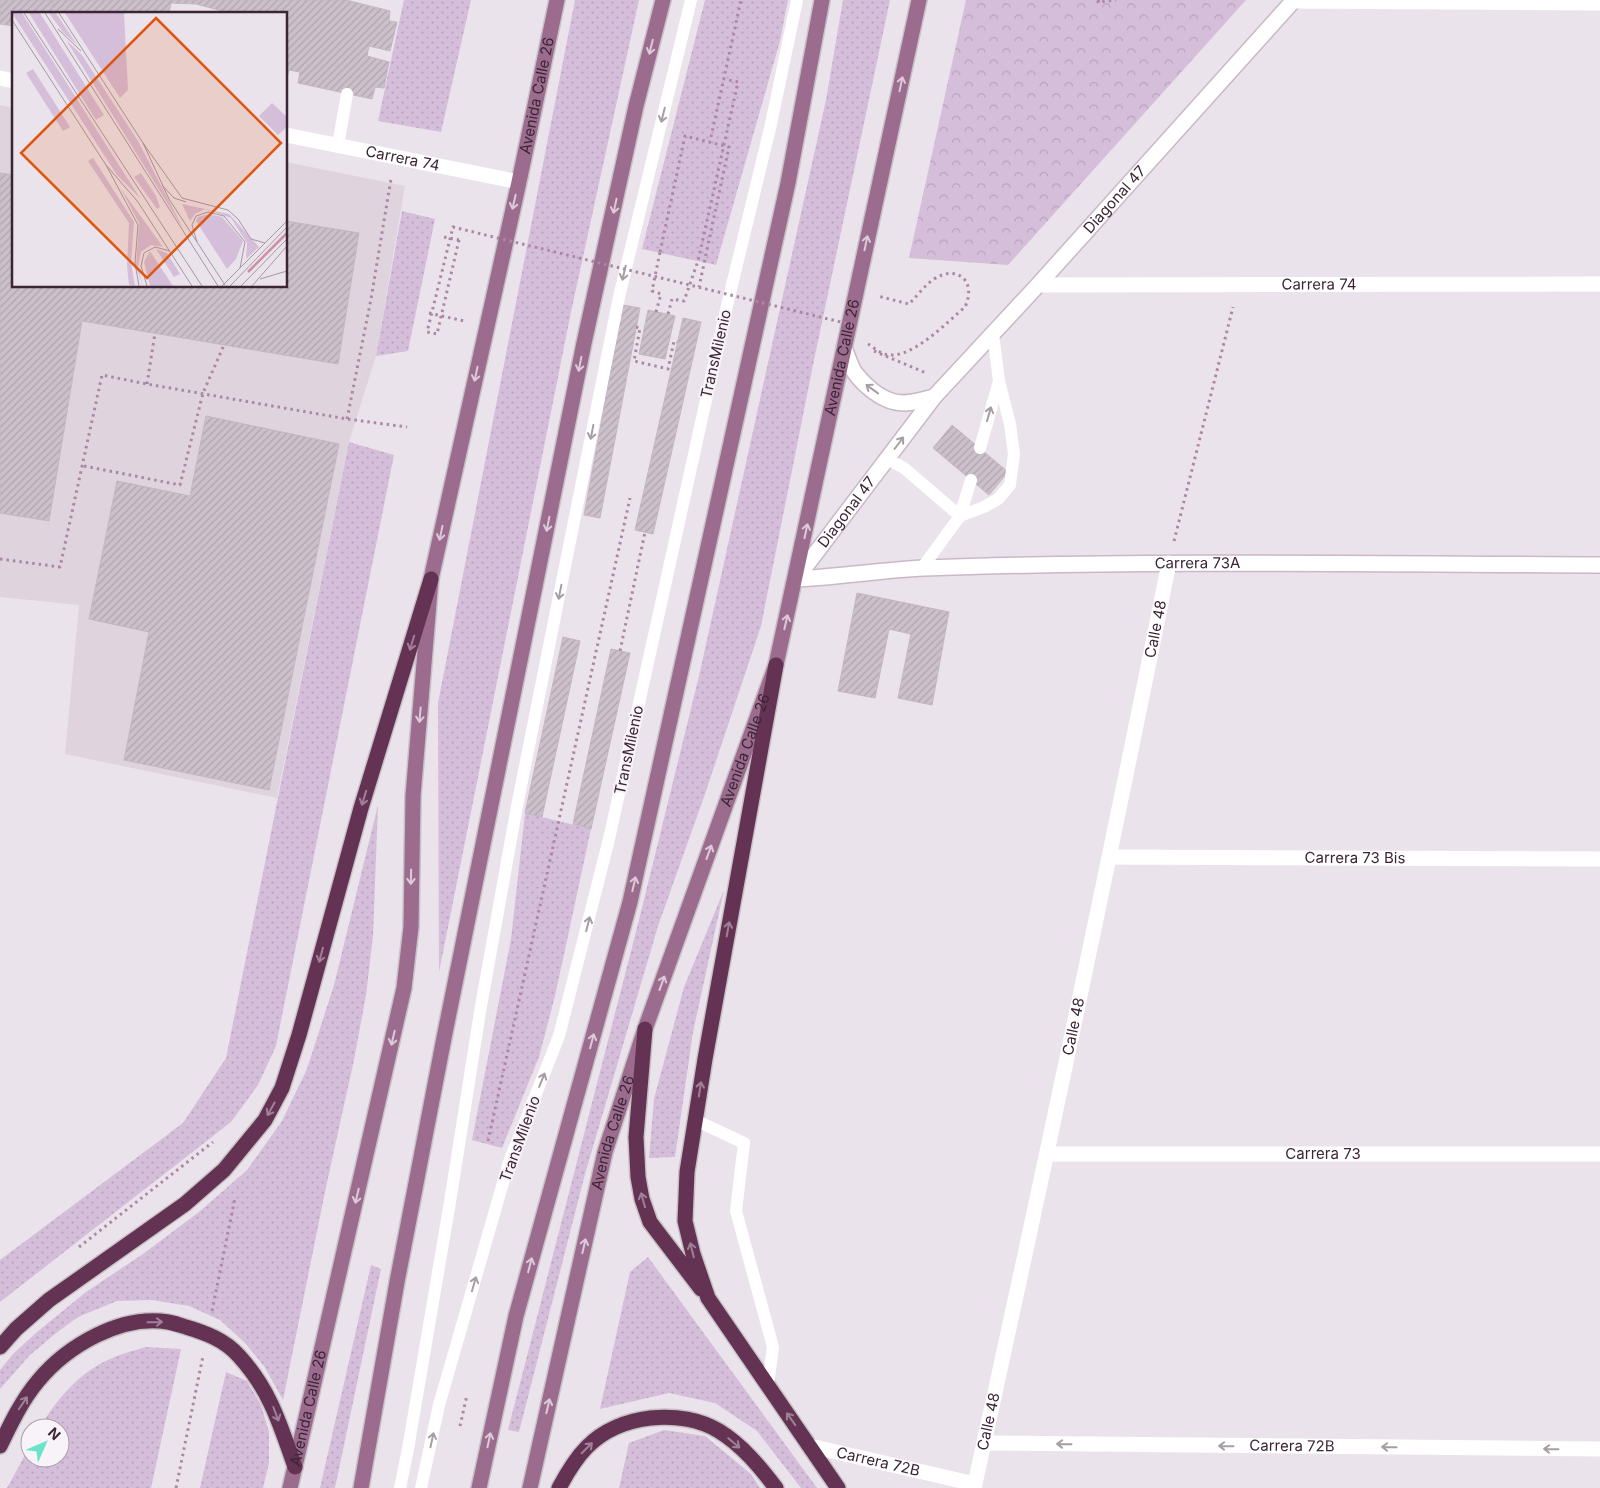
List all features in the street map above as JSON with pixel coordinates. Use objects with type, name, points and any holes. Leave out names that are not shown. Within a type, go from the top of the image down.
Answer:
[{"type":"highway","points":[[0,1347],[16,1329],[49,1300],[185,1204],[224,1170],[265,1120],[282,1088],[299,1035],[361,808],[431,579]]},
{"type":"highway","points":[[708,1298],[693,1254],[685,1221],[687,1172],[705,1059],[776,665]]},
{"type":"highway","points":[[645,1029],[636,1137],[638,1177],[642,1199],[650,1222],[708,1298],[838,1488]]},
{"type":"highway","points":[[0,1446],[14,1416],[33,1388],[59,1358],[102,1331],[134,1322],[167,1322],[208,1333],[238,1354],[262,1384],[275,1409],[295,1467]]},
{"type":"highway","points":[[559,1488],[568,1471],[583,1451],[609,1430],[637,1421],[662,1416],[694,1420],[720,1431],[754,1460],[776,1488]]},
{"type":"main road","name":"Avenida Calle 26","points":[[290,1488],[404,988],[411,927],[413,796],[431,579],[519,182],[557,0]]},
{"type":"main road","points":[[361,1488],[397,1282],[446,1028],[576,382],[636,106],[663,0]]},
{"type":"main road","points":[[479,1488],[516,1316],[632,892],[788,183],[822,0]]},
{"type":"main road","name":"Avenida Calle 26","points":[[530,1488],[604,1152],[645,1029],[776,665],[919,0]]},
{"type":"street","points":[[1293,1],[1600,3]]},
{"type":"street","name":"Diagonal 47","points":[[796,579],[934,398],[1293,1]]},
{"type":"street","name":"Carrera 74","points":[[288,135],[519,182]]},
{"type":"street","name":"Carrera 74","points":[[1038,285],[1600,284]]},
{"type":"street","points":[[844,348],[855,372],[866,386],[884,398],[895,402],[907,403],[934,398]]},
{"type":"street","name":"Carrera 73A","points":[[796,579],[922,568],[1169,563],[1600,565]]},
{"type":"street","name":"Calle 48","points":[[975,1486],[1110,857],[1169,563]]},
{"type":"street","name":"Carrera 73 Bis","points":[[1110,857],[1600,859]]},
{"type":"street","name":"Carrera 73","points":[[1047,1154],[1600,1154]]},
{"type":"street","name":"Carrera 72B","points":[[984,1443],[1600,1449]]},
{"type":"street","name":"Carrera 72B","points":[[810,1446],[975,1486]]},
{"type":"lane","points":[[400,1488],[449,1212],[481,1006],[517,806],[619,297],[691,0]]},
{"type":"lane","name":"TransMilenio","points":[[421,1488],[439,1405],[509,1162],[559,1036],[581,951],[611,829],[725,314],[771,124],[797,0]]},
{"type":"lane","points":[[338,145],[347,94]]},
{"type":"lane","points":[[960,516],[984,507],[998,499],[1010,485],[1014,454],[1010,424],[999,381],[993,334]]},
{"type":"lane","points":[[980,448],[999,381]]},
{"type":"lane","points":[[887,459],[904,468],[960,516]]},
{"type":"lane","points":[[922,568],[960,516],[971,480]]},
{"type":"lane","points":[[695,1120],[744,1142],[736,1211],[773,1347],[768,1385]]},
{"type":"path","points":[[711,137],[741,0]]},
{"type":"path","points":[[1099,0],[1098,2],[1116,0]]},
{"type":"path","points":[[668,314],[672,298],[684,301],[700,251],[738,82],[724,79]]},
{"type":"path","points":[[656,312],[661,294],[652,290],[685,136],[728,147],[699,287]]},
{"type":"path","points":[[347,419],[394,157]]},
{"type":"path","points":[[444,237],[459,240],[436,334],[428,332],[453,227],[857,326]]},
{"type":"path","points":[[856,290],[909,304],[934,279],[945,274],[956,274],[963,277],[969,286],[970,297],[965,307],[913,350],[900,354],[885,354],[867,343]]},
{"type":"path","points":[[1169,563],[1238,284]]},
{"type":"path","points":[[428,313],[487,327]]},
{"type":"path","points":[[636,327],[640,328],[634,361],[668,369],[674,341],[677,342]]},
{"type":"path","points":[[147,384],[155,333]]},
{"type":"path","points":[[84,466],[180,485],[203,393],[224,345]]},
{"type":"path","points":[[874,351],[948,383]]},
{"type":"path","points":[[0,559],[60,567],[84,466],[102,375],[347,419],[407,427]]},
{"type":"path","points":[[488,1141],[630,498]]},
{"type":"path","points":[[620,651],[645,532]]},
{"type":"path","points":[[78,1248],[213,1142]]},
{"type":"shaded area","points":[[0,105],[12,108],[12,288],[288,288],[288,162],[405,186],[376,356],[349,442],[277,798],[65,754],[79,605],[0,597]]},
{"type":"green space","points":[[404,0],[471,0],[441,132],[378,121]]},
{"type":"green space","points":[[575,0],[639,0],[571,312],[439,972],[438,703]]},
{"type":"green space","points":[[705,0],[788,0],[780,41],[716,265],[642,249]]},
{"type":"green space","points":[[843,0],[890,0],[814,360],[761,626],[704,797],[658,926],[585,1174],[519,1432],[508,1430],[639,920],[699,676],[826,100]]},
{"type":"green space","points":[[966,0],[1246,0],[1008,265],[909,258]]},
{"type":"green space","points":[[402,211],[435,219],[408,351],[376,356]]},
{"type":"green space","points":[[349,442],[394,455],[276,1046],[258,1085],[231,1122],[0,1302],[0,1260],[183,1123],[226,1058]]},
{"type":"green space","points":[[378,805],[373,936],[366,995],[283,1400],[264,1366],[245,1343],[220,1320],[189,1306],[152,1300],[117,1301],[78,1317],[30,1355],[0,1389],[0,1370],[13,1354],[86,1292],[143,1254],[199,1212],[247,1170],[282,1121],[307,1069],[334,985]]},
{"type":"green space","points":[[525,813],[591,829],[555,996],[539,1057],[502,1148],[472,1140],[511,939]]},
{"type":"green space","points":[[724,890],[693,1032],[675,1157],[649,1158],[654,1099],[684,987]]},
{"type":"green space","points":[[648,1257],[817,1488],[801,1488],[757,1431],[715,1403],[669,1393],[600,1409],[630,1272]]},
{"type":"green space","points":[[371,1265],[381,1269],[335,1488],[320,1488]]},
{"type":"green space","points":[[145,1347],[181,1349],[151,1488],[7,1488],[20,1464],[20,1468],[70,1468],[70,1418],[46,1418],[60,1398],[87,1372],[117,1356]]},
{"type":"green space","points":[[226,1372],[247,1381],[261,1405],[269,1432],[269,1463],[263,1488],[200,1488]]},
{"type":"green space","points":[[664,1430],[705,1436],[751,1474],[760,1488],[619,1488],[629,1443]]},
{"type":"building","points":[[0,0],[54,0],[51,12],[12,12],[12,26],[0,24]]},
{"type":"building","points":[[54,0],[197,0],[196,4],[171,3],[169,12],[51,12]]},
{"type":"building","points":[[197,0],[346,0],[390,11],[389,21],[397,22],[390,51],[369,46],[367,56],[389,62],[384,88],[375,87],[372,99],[298,83],[300,72],[289,70],[288,74],[288,12],[218,12],[219,10],[196,4]]},
{"type":"building","points":[[0,173],[12,175],[12,288],[288,288],[288,221],[359,233],[338,364],[82,321],[49,521],[0,513]]},
{"type":"building","points":[[623,305],[640,308],[600,518],[584,515]]},
{"type":"building","points":[[648,310],[675,316],[665,359],[639,354]]},
{"type":"building","points":[[683,318],[701,322],[653,534],[635,530]]},
{"type":"building","points":[[206,416],[339,444],[269,790],[124,760],[149,632],[89,619],[117,481],[190,496]]},
{"type":"building","points":[[952,425],[1008,472],[989,495],[933,448]]},
{"type":"building","points":[[857,593],[949,612],[932,705],[898,698],[911,634],[889,629],[875,698],[838,691]]},
{"type":"building","points":[[563,637],[580,641],[542,817],[525,813]]},
{"type":"building","points":[[611,649],[630,653],[591,829],[573,824]]}]
